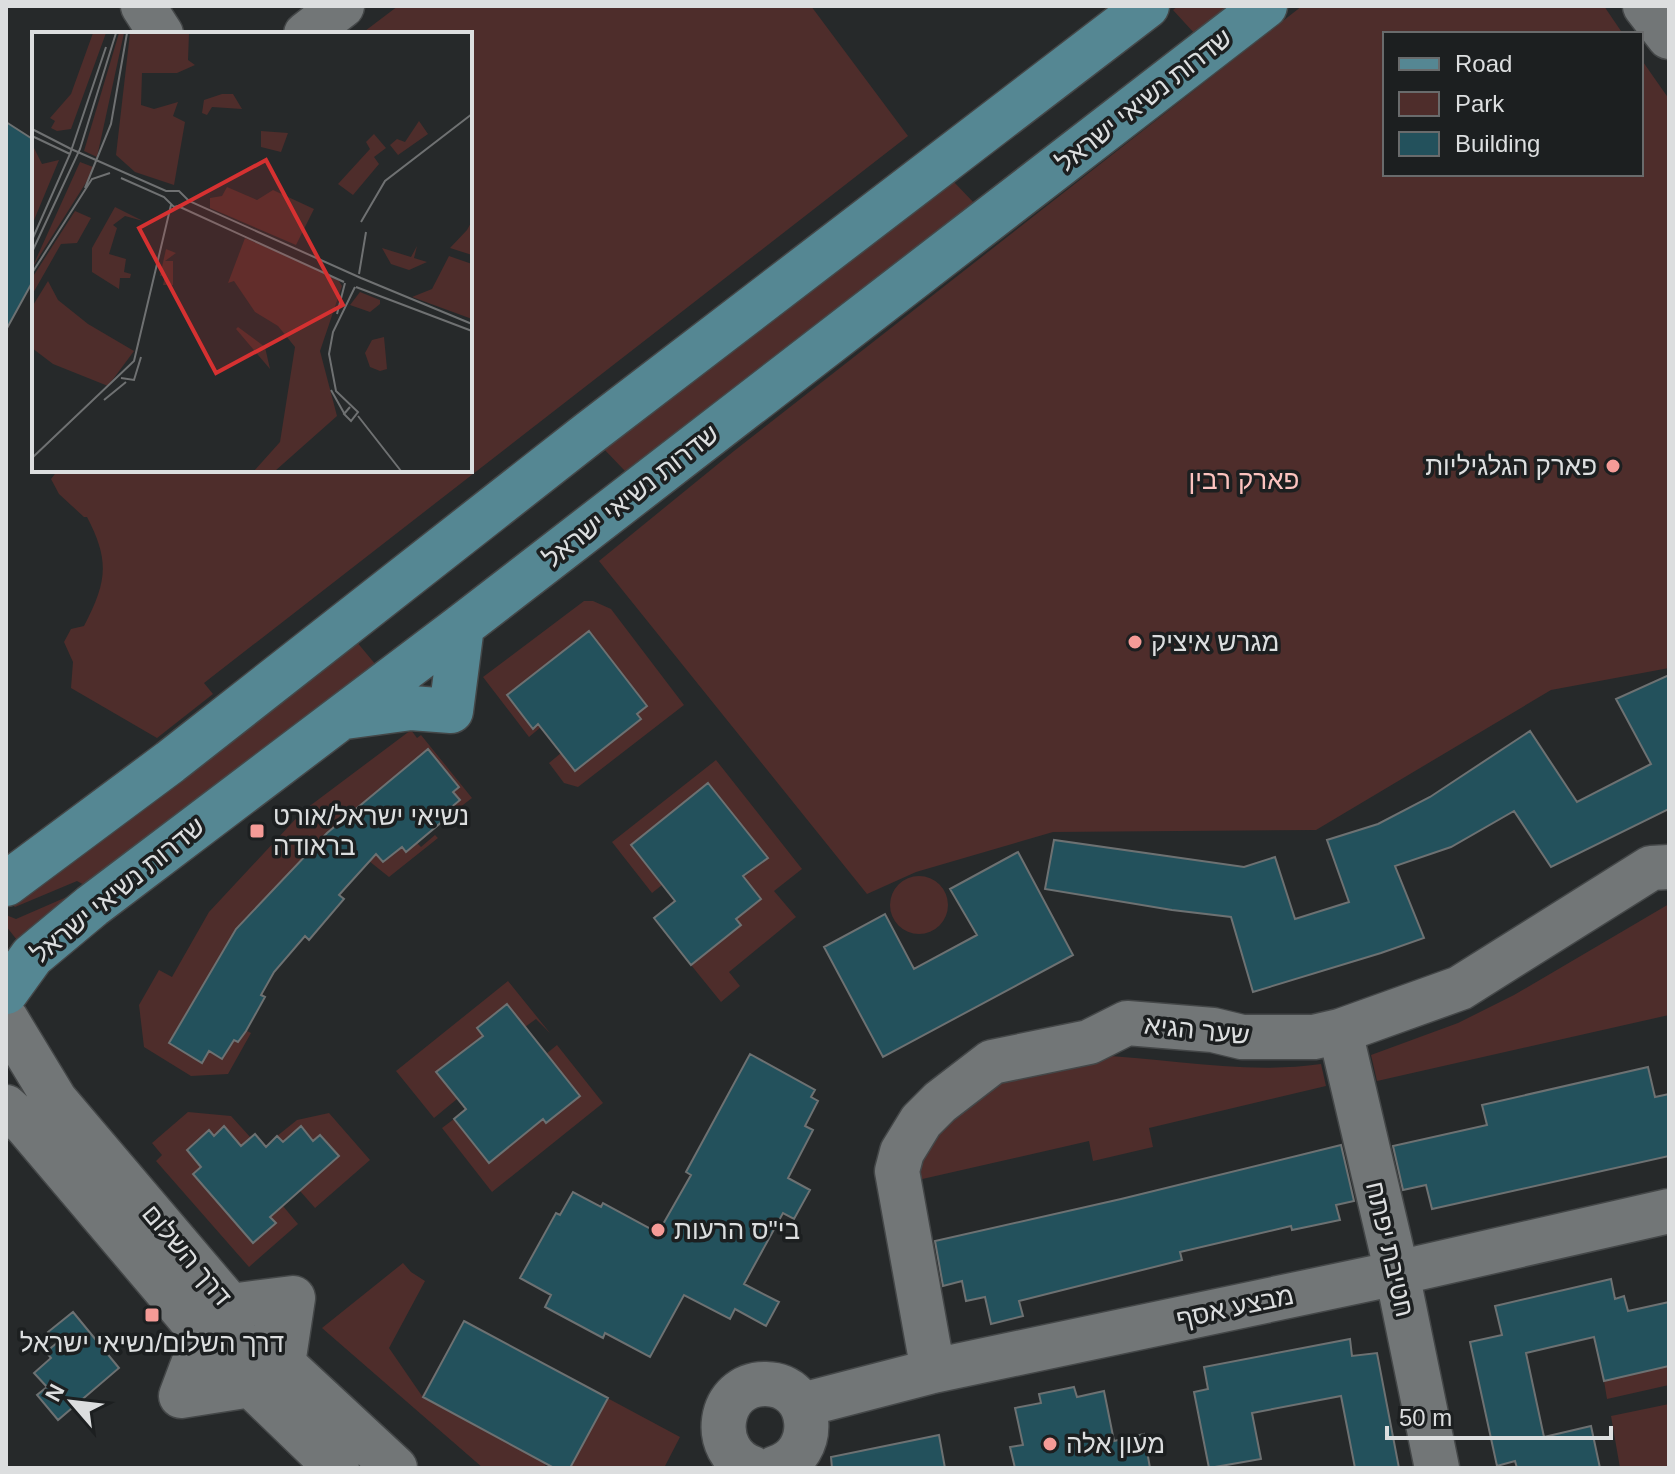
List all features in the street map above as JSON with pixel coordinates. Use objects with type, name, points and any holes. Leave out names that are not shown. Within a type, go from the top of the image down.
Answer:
[{"type":"main road","points":[[6,884],[170,762],[588,434],[1147,6]]},
{"type":"main road","name":"שדרות נשיאי ישראל","points":[[6,992],[32,956],[81,914],[462,626],[1265,6]]},
{"type":"main road","points":[[339,719],[411,708],[451,711],[462,626]]},
{"type":"street","points":[[143,6],[160,32]]},
{"type":"street","points":[[309,32],[342,6]]},
{"type":"street","points":[[1645,6],[1669,37]]},
{"type":"street","name":"שער הגיא","points":[[933,1371],[897,1171],[907,1142],[921,1121],[940,1102],[992,1062],[1089,1042],[1127,1023],[1213,1030],[1242,1037],[1314,1037],[1340,1031],[1460,988],[1651,868],[1669,867]]},
{"type":"street","name":"דרך השלום","points":[[6,1019],[55,1100],[217,1320]]},
{"type":"street","name":"חטיבת יפתח","points":[[1340,1031],[1397,1273],[1437,1468]]},
{"type":"street","name":"דרך השלום","points":[[6,1107],[217,1320],[267,1375],[337,1468]]},
{"type":"street","name":"מבצע אסף","points":[[802,1405],[933,1371],[1397,1273],[1669,1211]]},
{"type":"street","points":[[293,1298],[267,1375],[181,1396],[217,1320],[293,1298]]},
{"type":"street","name":"דרך השלום","points":[[267,1375],[395,1468]]},
{"type":"street","points":[[752,1468],[739,1461],[730,1451],[722,1425],[725,1412],[742,1390],[768,1384],[794,1394],[807,1418],[808,1433],[803,1446],[795,1458],[775,1468]]},
{"type":"green space","points":[[398,6],[811,6],[908,136],[204,683],[213,694],[157,738],[71,688],[73,662],[64,642],[71,629],[84,626],[97,597],[103,572],[99,546],[87,517],[59,494],[51,479],[56,472],[472,472],[472,32],[364,32]]},
{"type":"green space","points":[[1178,6],[1232,6],[1195,34],[1173,10]]},
{"type":"green space","name":"פארק רבין","points":[[1302,6],[1604,6],[1622,32],[1383,32],[1383,176],[1643,176],[1643,62],[1669,99],[1669,668],[1551,690],[1316,830],[1053,832],[916,872],[867,894],[599,561],[734,451]]},
{"type":"green space","points":[[953,181],[975,204],[625,471],[601,446]]},
{"type":"green space","points":[[584,601],[593,601],[611,609],[684,705],[578,787],[564,783],[549,763],[561,753],[575,771],[641,720],[637,714],[647,706],[589,632],[507,695],[533,728],[538,724],[541,727],[529,737],[483,677]]},
{"type":"green space","points":[[356,641],[376,665],[88,887],[77,881],[15,907],[11,904]]},
{"type":"green space","points":[[411,730],[417,738],[421,735],[472,798],[450,815],[447,811],[460,800],[453,792],[459,787],[428,750],[327,833],[236,930],[209,1051],[222,1059],[234,1040],[238,1042],[245,1030],[251,1033],[228,1074],[191,1076],[144,1047],[139,1005],[159,970],[172,977],[209,912],[303,811]]},
{"type":"green space","points":[[716,760],[802,869],[774,891],[796,917],[729,972],[740,986],[721,1002],[691,965],[741,926],[736,919],[761,899],[744,877],[767,858],[708,783],[631,845],[662,885],[652,893],[612,842]]},
{"type":"green space","points":[[435,835],[438,838],[389,877],[369,861],[377,854],[384,862],[402,847],[406,852],[417,843],[421,847]]},
{"type":"green space","points":[[919,876],[930,878],[939,885],[946,894],[946,916],[939,925],[930,932],[919,934],[908,932],[899,925],[892,916],[890,905],[892,894],[899,885],[908,878]]},
{"type":"green space","points":[[69,896],[74,899],[20,944],[6,926],[6,915],[16,919]]},
{"type":"green space","points":[[1669,904],[1669,1015],[1377,1081],[1371,1055],[1458,1023],[1514,995]]},
{"type":"green space","points":[[508,981],[550,1033],[536,1019],[525,1027],[506,1004],[477,1028],[483,1035],[437,1072],[457,1099],[434,1118],[396,1071]]},
{"type":"green space","points":[[557,1045],[603,1103],[492,1192],[442,1128],[454,1119],[489,1162],[524,1135],[507,1113],[526,1098],[546,1123],[580,1096],[546,1054]]},
{"type":"green space","points":[[1092,1055],[1235,1067],[1321,1064],[1326,1086],[1149,1128],[1153,1147],[1093,1161],[1089,1141],[918,1180],[918,1159],[932,1130],[1000,1078]]},
{"type":"green space","points":[[188,1112],[231,1116],[251,1138],[241,1146],[224,1127],[214,1136],[209,1131],[187,1150],[201,1167],[193,1174],[275,1223],[270,1216],[283,1206],[298,1224],[249,1267],[156,1161],[162,1155],[152,1143]]},
{"type":"green space","points":[[329,1113],[370,1160],[315,1208],[300,1191],[339,1156],[321,1135],[313,1141],[301,1126],[283,1142],[277,1136],[297,1120]]},
{"type":"green space","points":[[403,1263],[425,1281],[389,1348],[422,1396],[464,1321],[680,1437],[664,1468],[554,1468],[546,1464],[544,1468],[483,1468],[322,1328]]},
{"type":"green space","points":[[1669,1366],[1669,1385],[1607,1399],[1604,1381]]},
{"type":"green space","points":[[1669,1404],[1669,1468],[1620,1468],[1611,1416]]},
{"type":"building","points":[[6,122],[32,139],[32,283],[6,330]]},
{"type":"building","points":[[589,631],[647,706],[637,714],[641,719],[575,771],[538,724],[533,729],[507,695]]},
{"type":"building","points":[[1669,675],[1669,809],[1551,867],[1514,811],[1451,847],[1395,866],[1424,938],[1381,953],[1253,992],[1231,917],[1045,889],[1054,840],[1244,867],[1275,857],[1295,919],[1349,902],[1327,840],[1378,824],[1430,797],[1530,731],[1577,802],[1651,764],[1616,699]]},
{"type":"building","points":[[428,749],[459,787],[453,792],[460,800],[447,811],[450,815],[406,852],[402,847],[383,862],[376,854],[339,895],[344,899],[309,940],[305,936],[274,972],[261,995],[265,997],[246,1031],[238,1042],[234,1040],[222,1059],[209,1051],[202,1063],[169,1043],[236,929],[327,833]]},
{"type":"building","points":[[708,783],[768,858],[743,876],[761,899],[736,919],[741,925],[691,965],[654,918],[675,901],[631,845]]},
{"type":"building","points":[[1018,852],[1073,955],[883,1057],[824,947],[885,914],[914,969],[977,935],[950,889]]},
{"type":"building","points":[[507,1004],[580,1096],[546,1123],[543,1119],[489,1163],[454,1119],[466,1109],[436,1072],[483,1036],[477,1028]]},
{"type":"building","points":[[750,1054],[815,1090],[811,1097],[818,1101],[805,1126],[813,1130],[788,1178],[810,1190],[794,1219],[783,1213],[744,1284],[779,1302],[766,1326],[735,1309],[730,1319],[684,1295],[650,1357],[605,1333],[603,1338],[545,1307],[551,1295],[520,1278],[556,1213],[560,1215],[573,1192],[601,1207],[603,1203],[658,1233],[691,1175],[686,1172]]},
{"type":"building","points":[[1648,1067],[1655,1097],[1669,1094],[1669,1156],[1432,1209],[1426,1185],[1403,1190],[1393,1146],[1487,1125],[1482,1105]]},
{"type":"building","points":[[224,1126],[241,1146],[255,1134],[266,1147],[277,1136],[283,1142],[301,1126],[313,1141],[320,1135],[339,1156],[270,1217],[276,1223],[253,1243],[193,1174],[201,1167],[187,1150],[209,1130],[214,1136]]},
{"type":"building","points":[[1341,1145],[1354,1201],[1336,1205],[1340,1220],[1292,1230],[1291,1226],[1180,1252],[1182,1260],[1019,1301],[1023,1316],[991,1324],[985,1297],[966,1301],[962,1281],[943,1286],[935,1241]]},
{"type":"building","points":[[1611,1279],[1615,1299],[1624,1296],[1628,1311],[1669,1302],[1669,1366],[1604,1381],[1594,1337],[1526,1353],[1544,1437],[1591,1426],[1600,1468],[1517,1468],[1515,1461],[1497,1466],[1470,1342],[1502,1335],[1495,1306]]},
{"type":"building","points":[[73,1312],[119,1368],[58,1420],[37,1395],[47,1387],[34,1373],[51,1358],[46,1352],[58,1342],[48,1332]]},
{"type":"building","points":[[464,1321],[608,1398],[570,1468],[554,1468],[423,1397]]},
{"type":"building","points":[[1350,1339],[1352,1356],[1377,1353],[1399,1468],[1355,1468],[1341,1396],[1252,1413],[1261,1459],[1209,1468],[1194,1392],[1208,1389],[1204,1367]]},
{"type":"building","points":[[1074,1387],[1077,1397],[1104,1391],[1114,1441],[1144,1434],[1150,1468],[1015,1468],[1010,1447],[1023,1445],[1015,1408],[1041,1403],[1039,1394]]},
{"type":"building","points":[[939,1435],[945,1468],[832,1468],[831,1457]]},
{"type":"place","name":"פארק הגלגיליות","points":[[1613,466]]},
{"type":"place","name":"מגרש איציק","points":[[1135,642]]},
{"type":"place","name":"נשיאי ישראל/אורט בראודה","points":[[257,831]]},
{"type":"place","name":"בי\"ס הרעות","points":[[658,1230]]},
{"type":"place","name":"דרך השלום/נשיאי ישראל","points":[[152,1315]]},
{"type":"place","name":"מעון אלה","points":[[1050,1444]]}]
